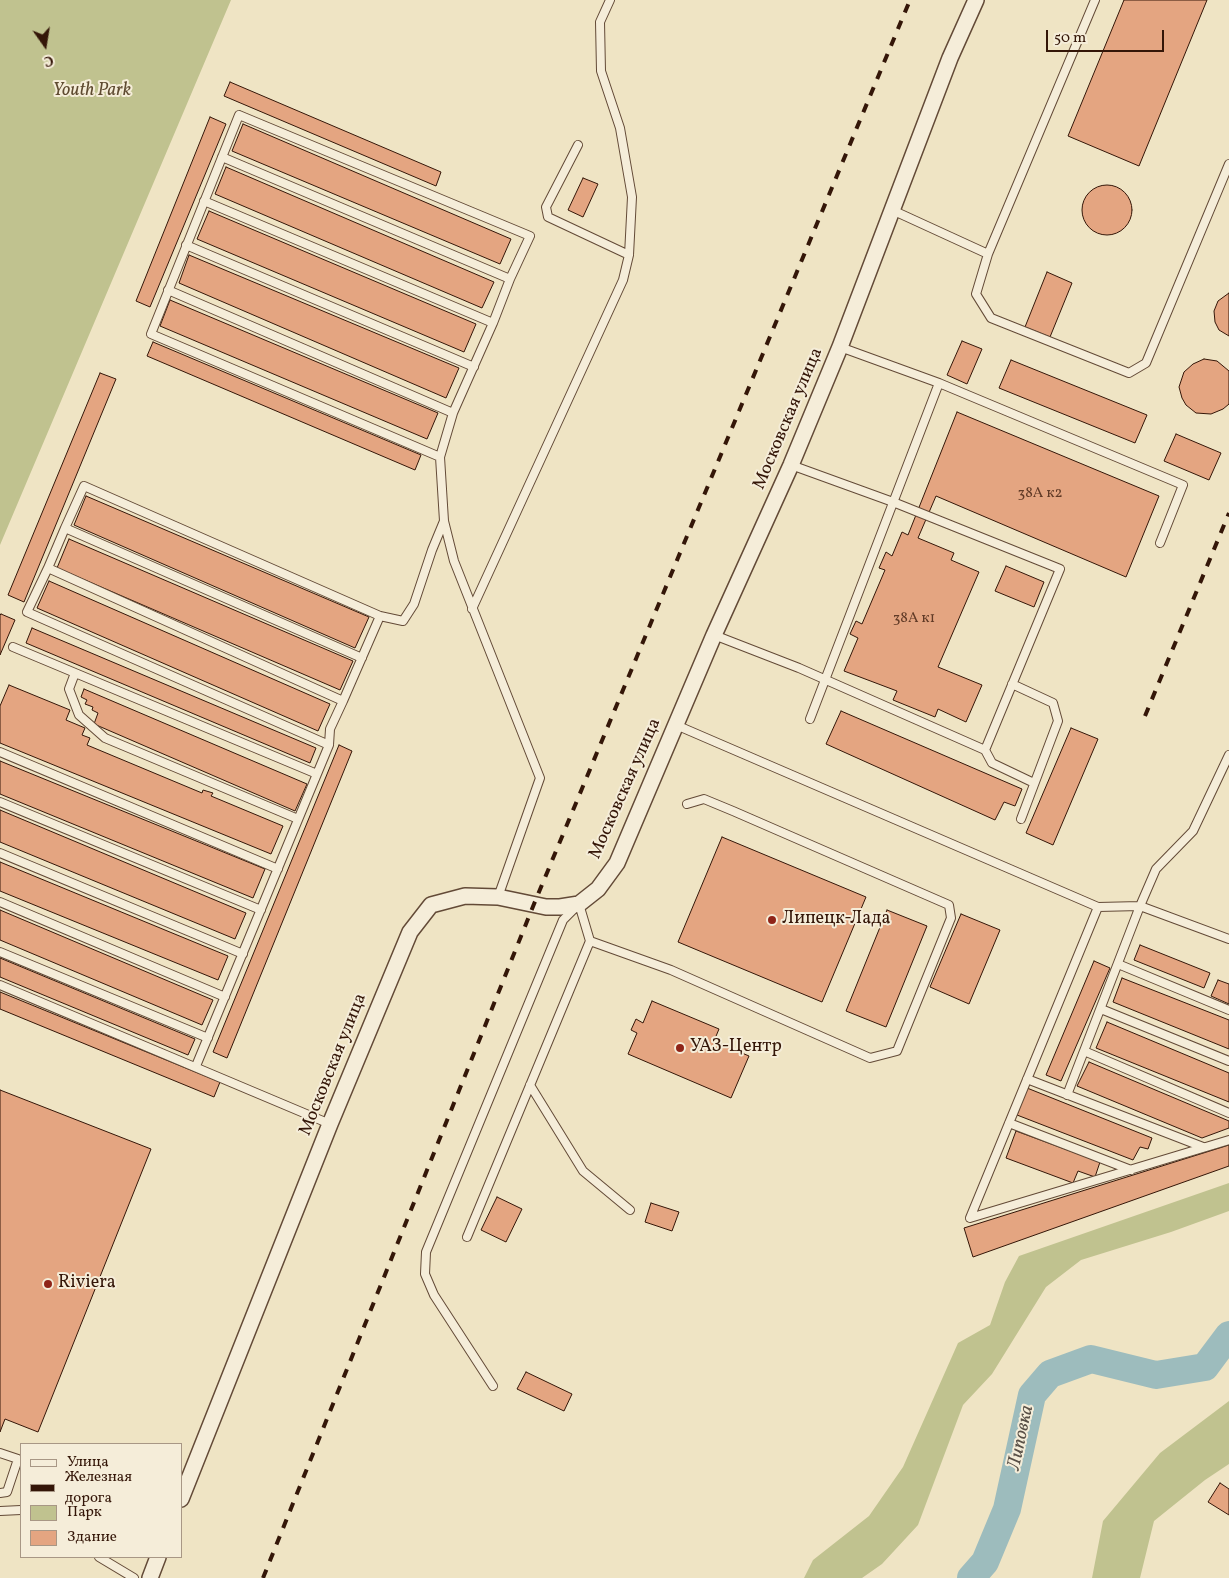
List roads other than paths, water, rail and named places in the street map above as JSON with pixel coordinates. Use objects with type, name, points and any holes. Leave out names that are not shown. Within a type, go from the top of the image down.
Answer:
[{"type":"street","name":"Московская улица","points":[[182,1495],[330,1124],[410,932],[431,905],[465,896],[498,897],[546,907],[578,904],[598,890],[617,863],[714,635],[791,465],[840,347],[950,58],[976,0]]},
{"type":"street","points":[[150,1578],[158,1558]]},
{"type":"lane","points":[[472,609],[623,280],[629,255],[632,197],[620,128],[601,71],[600,22],[610,0]]},
{"type":"lane","points":[[1095,0],[988,254],[976,294],[991,318],[1129,373],[1146,363],[1229,164]]},
{"type":"lane","points":[[440,457],[150,334],[239,115],[530,236],[453,413],[440,457],[444,521],[454,561],[540,778],[498,897]]},
{"type":"lane","points":[[578,145],[546,207],[548,217],[629,255]]},
{"type":"lane","points":[[222,157],[510,279]]},
{"type":"lane","points":[[204,201],[493,323]]},
{"type":"lane","points":[[892,210],[988,254]]},
{"type":"lane","points":[[186,245],[474,366]]},
{"type":"lane","points":[[168,290],[453,413]]},
{"type":"lane","points":[[840,347],[939,383],[1183,485],[1160,543]]},
{"type":"lane","points":[[810,719],[939,383]]},
{"type":"lane","points":[[791,465],[893,502],[1060,569],[985,750]]},
{"type":"lane","points":[[329,745],[27,612],[84,486],[380,616],[403,621],[414,604],[444,521]]},
{"type":"lane","points":[[65,528],[362,658]]},
{"type":"lane","points":[[48,568],[343,701]]},
{"type":"lane","points":[[196,1066],[329,745],[330,730],[380,616]]},
{"type":"lane","points":[[714,635],[824,680],[985,750],[992,762],[1034,783]]},
{"type":"lane","points":[[13,647],[317,774]]},
{"type":"lane","points":[[75,673],[69,688],[79,715],[105,738],[298,819]]},
{"type":"lane","points":[[1012,684],[1053,703],[1058,721],[1021,819]]},
{"type":"lane","points":[[676,725],[1098,907],[1140,906],[1229,939]]},
{"type":"lane","points":[[0,752],[278,869]]},
{"type":"lane","points":[[1067,1094],[1140,906],[1156,870],[1193,831],[1229,755]]},
{"type":"lane","points":[[590,941],[672,970],[870,1058],[897,1051],[951,918],[949,905],[704,800],[687,804]]},
{"type":"lane","points":[[0,802],[261,910]]},
{"type":"lane","points":[[0,853],[243,954]]},
{"type":"lane","points":[[0,902],[225,997]]},
{"type":"lane","points":[[467,1237],[590,941],[578,904],[562,920],[426,1252],[425,1274],[434,1295],[493,1386]]},
{"type":"lane","points":[[1098,907],[970,1218],[1229,1140]]},
{"type":"lane","points":[[0,952],[208,1038]]},
{"type":"lane","points":[[1118,964],[1229,1010]]},
{"type":"lane","points":[[0,985],[330,1124]]},
{"type":"lane","points":[[1101,1009],[1229,1061]]},
{"type":"lane","points":[[1084,1051],[1229,1113]]},
{"type":"lane","points":[[1027,1079],[1203,1147]]},
{"type":"lane","points":[[530,1085],[583,1171],[630,1210]]},
{"type":"lane","points":[[1009,1123],[1131,1170]]},
{"type":"lane","points":[[0,1453],[18,1459],[7,1492],[0,1493]]},
{"type":"lane","points":[[0,1511],[20,1510]]},
{"type":"lane","points":[[101,1558],[134,1578]]},
{"type":"waterway","name":"Липовка","points":[[971,1578],[985,1562],[1007,1509],[1032,1395],[1050,1374],[1091,1359],[1156,1375],[1205,1367],[1229,1335]]},
{"type":"railway","points":[[263,1578],[534,904],[910,0]]},
{"type":"railway","points":[[1145,716],[1229,513]]},
{"type":"place","name":"Липецк-Лада","points":[[772,920]]},
{"type":"place","name":"УАЗ-Центр","points":[[680,1048]]},
{"type":"place","name":"Riviera","points":[[48,1284]]},
{"type":"park label","name":"Youth Park","points":[[92,92]]}]
